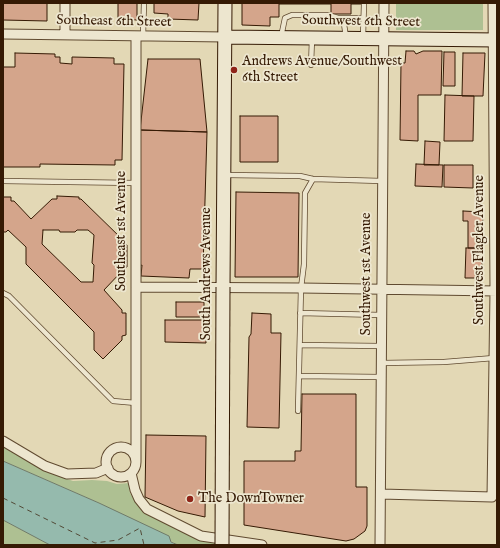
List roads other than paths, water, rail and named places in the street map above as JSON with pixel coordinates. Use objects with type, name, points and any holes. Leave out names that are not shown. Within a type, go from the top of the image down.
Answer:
[{"type":"main road","name":"South Andrews Avenue","points":[[222,545],[225,3]]},
{"type":"main road","name":"Southwest 6th Street","points":[[225,37],[495,39]]},
{"type":"street","points":[[65,3],[65,35]]},
{"type":"street","name":"Southwest 1st Avenue","points":[[380,545],[384,3]]},
{"type":"street","name":"Southwest Flagler Avenue","points":[[381,494],[492,497],[496,291],[495,39],[493,3]]},
{"type":"street","name":"Southeast 6th Street","points":[[3,34],[225,37]]},
{"type":"street","name":"Southeast 1st Avenue","points":[[136,462],[136,183],[139,36]]},
{"type":"street","points":[[136,288],[223,287],[496,291]]},
{"type":"street","points":[[121,447],[130,450],[135,457],[136,462],[136,466],[131,473],[123,477],[110,472],[107,459],[112,450],[129,442],[136,427]]},
{"type":"street","points":[[3,441],[45,466],[67,474],[96,473],[108,468]]},
{"type":"street","points":[[131,473],[135,490],[139,499],[147,509],[201,536],[262,545]]},
{"type":"lane","points":[[139,36],[144,3]]},
{"type":"lane","points":[[363,39],[364,4]]},
{"type":"lane","points":[[281,38],[283,23],[285,18],[288,16],[328,15],[338,18],[363,18]]},
{"type":"lane","points":[[338,18],[344,24],[346,38]]},
{"type":"lane","points":[[311,65],[312,38]]},
{"type":"lane","points":[[223,175],[300,176],[313,179],[382,181]]},
{"type":"lane","points":[[298,411],[301,288],[304,264],[305,193],[313,179]]},
{"type":"lane","points":[[3,181],[136,183]]},
{"type":"lane","points":[[3,293],[9,296],[113,401],[136,403]]},
{"type":"lane","points":[[300,314],[381,315]]},
{"type":"lane","points":[[300,345],[381,346]]},
{"type":"lane","points":[[381,363],[444,362],[494,358]]},
{"type":"lane","points":[[299,376],[381,377]]},
{"type":"water","points":[[3,461],[99,503],[169,536],[171,542],[178,545],[50,545],[3,520]]},
{"type":"place","name":"Andrews Avenue/Southwest 6th Street","points":[[234,70]]},
{"type":"place","name":"The DownTowner","points":[[190,499]]}]
